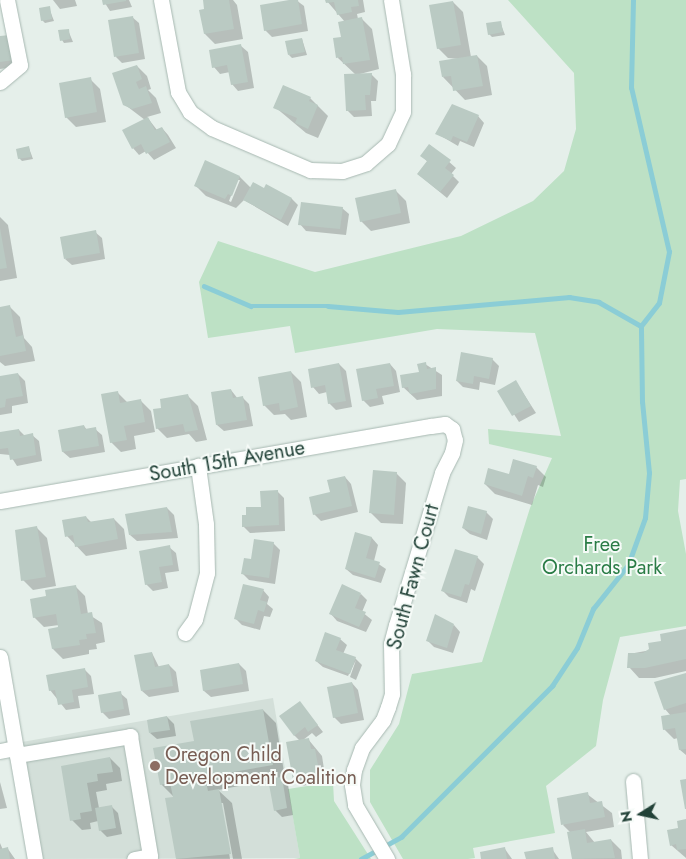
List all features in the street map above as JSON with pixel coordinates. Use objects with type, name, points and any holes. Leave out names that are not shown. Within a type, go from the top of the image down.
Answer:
[{"type":"street","points":[[0,82],[20,65],[7,0]]},
{"type":"street","points":[[161,0],[178,92],[190,112],[212,128],[310,170],[334,171],[366,163],[388,144],[403,112],[404,74],[391,0]]},
{"type":"street","name":"South 15th Avenue","points":[[0,500],[431,426],[444,424],[452,429]]},
{"type":"street","name":"South Fawn Court","points":[[388,859],[355,806],[352,794],[356,760],[388,707],[392,694],[391,644],[442,473],[452,453],[455,440],[452,429]]},
{"type":"street","points":[[185,633],[195,620],[207,573],[206,524],[198,466]]},
{"type":"street","points":[[0,657],[35,859]]},
{"type":"street","points":[[0,751],[17,752],[130,736],[150,856],[134,859]]},
{"type":"street","points":[[633,781],[640,859]]},
{"type":"shaded area","name":"Oregon Child Development Coalition","points":[[273,698],[300,858],[42,859],[22,742]]},
{"type":"green space","name":"Free Orchards Park","points":[[508,0],[686,0],[686,479],[680,480],[678,511],[686,554],[686,626],[620,637],[603,700],[596,746],[546,786],[555,833],[473,848],[475,858],[403,859],[370,802],[370,770],[399,724],[412,674],[482,662],[530,508],[552,458],[489,444],[488,429],[561,436],[535,333],[437,329],[295,353],[290,326],[208,338],[199,282],[218,241],[315,272],[461,236],[533,201],[564,171],[576,129],[574,73]]},
{"type":"green space","points":[[333,782],[334,801],[371,859],[294,859],[300,858],[288,789]]},
{"type":"building","points":[[102,0],[126,0],[126,1],[103,5]]},
{"type":"building","points":[[203,0],[229,0],[234,29],[204,34],[199,10],[204,9]]},
{"type":"building","points":[[298,0],[302,24],[264,31],[260,5]]},
{"type":"building","points":[[325,0],[358,0],[359,6],[351,7],[352,12],[337,15],[334,2],[326,3]]},
{"type":"building","points":[[453,1],[461,45],[437,49],[429,5]]},
{"type":"building","points":[[50,6],[52,19],[41,21],[39,8]]},
{"type":"building","points":[[133,16],[139,53],[114,57],[108,20]]},
{"type":"building","points":[[362,17],[370,60],[343,64],[342,57],[336,58],[333,38],[341,37],[338,22]]},
{"type":"building","points":[[501,21],[503,32],[488,35],[486,23]]},
{"type":"building","points":[[69,29],[70,39],[60,41],[58,30]]},
{"type":"building","points":[[10,35],[14,60],[0,62],[0,36]]},
{"type":"building","points":[[302,38],[305,52],[288,55],[285,41]]},
{"type":"building","points":[[241,44],[248,82],[231,85],[227,65],[212,68],[209,50]]},
{"type":"building","points":[[477,55],[483,86],[453,91],[451,76],[442,77],[439,61]]},
{"type":"building","points":[[137,65],[142,79],[136,82],[139,89],[146,86],[152,103],[132,109],[123,105],[112,73]]},
{"type":"building","points":[[372,73],[370,95],[365,95],[366,110],[346,111],[344,74]]},
{"type":"building","points":[[91,77],[97,112],[65,118],[59,83]]},
{"type":"building","points":[[283,85],[311,97],[309,101],[318,105],[308,129],[295,123],[297,118],[273,108]]},
{"type":"building","points":[[452,104],[479,115],[467,142],[453,136],[451,141],[435,134]]},
{"type":"building","points":[[148,117],[155,130],[162,127],[170,142],[146,154],[141,144],[132,149],[122,130]]},
{"type":"building","points":[[429,144],[451,160],[445,168],[454,175],[440,192],[417,174],[427,161],[420,156]]},
{"type":"building","points":[[29,146],[31,157],[18,159],[16,149]]},
{"type":"building","points":[[205,160],[240,176],[232,196],[228,194],[225,199],[194,186]]},
{"type":"building","points":[[253,182],[264,188],[266,184],[292,198],[281,220],[243,200]]},
{"type":"building","points":[[396,189],[401,213],[360,222],[355,198]]},
{"type":"building","points":[[301,202],[343,207],[340,229],[298,225]]},
{"type":"building","points":[[0,228],[7,268],[0,269]]},
{"type":"building","points":[[96,230],[100,253],[64,259],[60,237]]},
{"type":"building","points":[[10,305],[16,337],[23,335],[26,351],[0,356],[0,307]]},
{"type":"building","points":[[461,352],[493,358],[489,379],[474,376],[473,384],[456,381]]},
{"type":"building","points":[[426,362],[427,369],[436,367],[436,389],[410,394],[408,387],[402,388],[400,375],[419,372],[417,364]]},
{"type":"building","points":[[339,363],[346,401],[328,404],[325,385],[311,388],[308,369]]},
{"type":"building","points":[[390,363],[394,386],[376,389],[378,398],[362,401],[356,369]]},
{"type":"building","points":[[291,371],[298,407],[280,411],[279,403],[263,406],[258,377]]},
{"type":"building","points":[[18,373],[23,396],[6,399],[5,407],[0,408],[0,376]]},
{"type":"building","points":[[516,380],[531,406],[512,416],[497,391]]},
{"type":"building","points":[[231,389],[233,398],[243,396],[247,420],[216,425],[211,392]]},
{"type":"building","points":[[118,391],[120,403],[141,399],[145,422],[124,426],[127,440],[110,443],[101,394]]},
{"type":"building","points":[[188,394],[198,430],[185,432],[183,424],[156,429],[153,409],[161,408],[160,399]]},
{"type":"building","points":[[84,425],[85,429],[96,427],[99,446],[62,452],[58,430]]},
{"type":"building","points":[[19,429],[20,436],[33,433],[36,455],[10,460],[8,448],[0,449],[0,432]]},
{"type":"building","points":[[513,459],[537,466],[533,478],[528,476],[522,496],[484,484],[488,468],[509,474]]},
{"type":"building","points":[[373,470],[397,472],[394,515],[369,513]]},
{"type":"building","points":[[345,476],[352,506],[313,515],[309,497],[330,492],[327,480]]},
{"type":"building","points":[[278,490],[279,525],[242,527],[242,515],[246,515],[246,507],[261,507],[260,491]]},
{"type":"building","points":[[468,506],[487,511],[481,534],[462,528]]},
{"type":"building","points":[[167,507],[172,532],[129,535],[125,514]]},
{"type":"building","points":[[86,516],[88,522],[114,518],[118,539],[75,547],[73,535],[65,537],[62,520]]},
{"type":"building","points":[[37,526],[46,577],[21,581],[15,530]]},
{"type":"building","points":[[355,532],[372,537],[366,558],[380,562],[375,578],[345,569]]},
{"type":"building","points":[[254,539],[274,542],[269,578],[241,574],[244,558],[251,559]]},
{"type":"building","points":[[170,545],[173,565],[159,567],[162,582],[145,585],[139,551]]},
{"type":"building","points":[[455,549],[478,556],[469,585],[465,584],[461,597],[441,591]]},
{"type":"building","points":[[243,584],[264,589],[260,600],[267,602],[264,612],[258,610],[254,624],[234,619]]},
{"type":"building","points":[[342,584],[361,593],[355,608],[366,612],[359,627],[329,614]]},
{"type":"building","points":[[76,585],[81,614],[92,612],[96,633],[86,634],[87,639],[79,640],[80,645],[52,649],[48,629],[58,627],[56,614],[33,618],[30,599],[46,596],[45,590]]},
{"type":"building","points":[[435,614],[454,624],[447,648],[426,641]]},
{"type":"building","points":[[686,629],[686,659],[645,668],[627,668],[628,653],[643,653],[649,649],[648,643],[661,641],[660,634]]},
{"type":"building","points":[[325,632],[341,638],[336,650],[356,657],[350,674],[315,661]]},
{"type":"building","points":[[152,652],[155,667],[169,664],[173,686],[141,691],[134,655]]},
{"type":"building","points":[[239,663],[243,684],[203,691],[200,670]]},
{"type":"building","points":[[85,668],[88,687],[72,690],[74,702],[58,705],[55,690],[49,691],[46,675]]},
{"type":"building","points":[[686,673],[686,703],[664,710],[654,682]]},
{"type":"building","points":[[352,682],[358,713],[333,718],[327,687]]},
{"type":"building","points":[[121,691],[124,709],[101,713],[98,695]]},
{"type":"building","points":[[300,701],[318,725],[308,732],[305,727],[294,736],[279,716]]},
{"type":"building","points":[[263,709],[273,765],[205,777],[208,791],[219,789],[231,854],[176,859],[165,798],[173,797],[170,783],[160,785],[153,748],[194,741],[190,721]]},
{"type":"building","points":[[686,712],[686,749],[679,750],[675,728],[663,730],[661,716]]},
{"type":"building","points":[[167,716],[170,730],[149,733],[147,720]]},
{"type":"building","points":[[309,738],[311,749],[315,749],[320,776],[293,780],[286,742]]},
{"type":"building","points":[[110,757],[113,772],[97,774],[98,781],[87,783],[92,811],[80,813],[81,819],[70,821],[61,766]]},
{"type":"building","points":[[282,777],[287,808],[274,811],[268,779]]},
{"type":"building","points":[[686,779],[686,809],[685,809],[680,780]]},
{"type":"building","points":[[588,792],[590,803],[602,801],[605,817],[561,825],[557,798]]},
{"type":"building","points":[[112,805],[116,828],[99,831],[95,808]]},
{"type":"building","points":[[686,819],[686,849],[677,850],[676,844],[670,846],[667,830],[678,828],[677,821]]},
{"type":"building","points":[[585,829],[587,843],[611,839],[615,858],[572,859],[567,832]]},
{"type":"building","points":[[8,847],[10,859],[0,859],[0,849]]},
{"type":"building","points":[[505,847],[507,859],[481,859],[480,852]]},
{"type":"building","points":[[553,847],[555,859],[526,859],[524,852]]},
{"type":"waterway","points":[[361,859],[401,837],[552,686],[577,648],[593,609],[628,565],[645,518],[649,473],[642,402],[641,326],[659,303],[669,252],[631,88],[633,0]]},
{"type":"waterway","points":[[204,286],[251,306],[328,306],[398,312],[569,297],[599,302],[641,326]]},
{"type":"place","name":"Oregon Child Development Coalition","points":[[155,766]]}]
